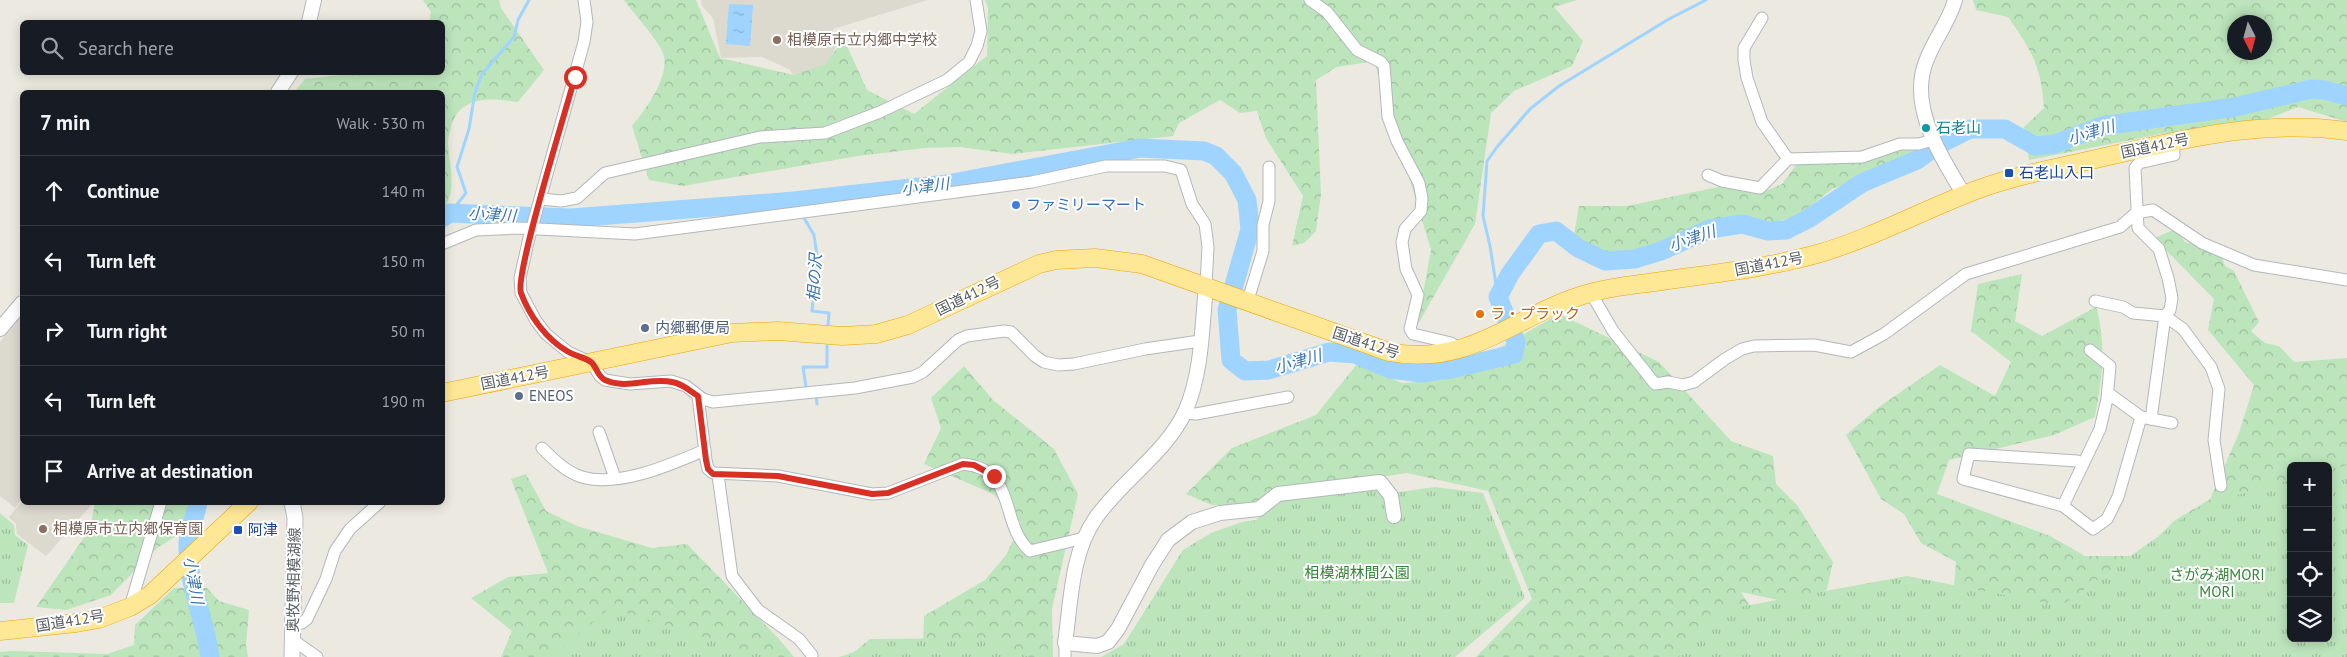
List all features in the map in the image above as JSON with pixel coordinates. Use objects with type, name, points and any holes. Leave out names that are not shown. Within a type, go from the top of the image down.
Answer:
[{"type":"highway","name":"国道412号","points":[[445,392],[732,333],[778,331],[842,336],[876,334],[908,324],[1022,270],[1056,260],[1095,258],[1142,264],[1389,352],[1408,356],[1430,356],[1460,350],[1553,306],[1590,292],[1785,263],[1883,231],[1964,195],[2032,174],[2173,141],[2226,131],[2271,127],[2347,131]]},
{"type":"highway","name":"国道412号","points":[[0,630],[84,622],[99,619],[130,607],[150,595],[246,505]]},
{"type":"main road","name":"奥牧野相模湖線","points":[[292,657],[295,518],[293,505]]},
{"type":"street","points":[[309,20],[314,0]]},
{"type":"street","points":[[584,0],[587,11],[586,32],[520,278],[521,294],[536,321],[546,334],[568,352],[592,363],[600,376],[614,383],[630,384],[671,381],[686,386],[698,396],[713,402],[855,388],[913,377],[923,372],[958,340],[967,336],[1004,331],[1011,332],[1044,362],[1058,365],[1074,364],[1145,349],[1200,341]]},
{"type":"street","points":[[542,199],[561,200],[577,198],[606,173],[760,137],[825,133],[880,112],[947,80],[969,62],[977,46],[981,31],[976,0]]},
{"type":"street","points":[[1310,0],[1327,12],[1357,50],[1384,66],[1388,117],[1397,141],[1419,183],[1422,198],[1420,211],[1405,229],[1402,242],[1406,269],[1418,295],[1410,329],[1413,334],[1451,343],[1460,350]]},
{"type":"street","points":[[1955,0],[1945,27],[1926,60],[1922,77],[1925,116],[1934,141],[1964,195]]},
{"type":"street","points":[[1762,18],[1744,48],[1747,78],[1762,122],[1788,159]]},
{"type":"street","points":[[279,90],[289,75]]},
{"type":"street","points":[[1708,175],[1722,181],[1760,188],[1788,159],[1862,157],[1900,144],[1919,144],[1934,141]]},
{"type":"street","points":[[2083,464],[2077,461],[1969,454],[1963,478],[2064,506],[2093,529],[2107,519],[2118,497],[2146,418],[2165,316],[2170,310],[2172,298],[2159,249],[2138,228],[2135,168],[2139,163],[2174,155],[2173,141]]},
{"type":"street","points":[[445,243],[476,230],[532,229],[635,234],[1032,182],[1106,166],[1165,166],[1181,170],[1192,204],[1205,224],[1208,247],[1206,286],[1195,379],[1184,413],[1170,436],[1095,519],[1084,538],[1076,566],[1065,650],[1097,646],[1108,642],[1118,629],[1152,565],[1168,540],[1192,522],[1220,513],[1259,509],[1278,494],[1380,482],[1391,496],[1394,516]]},
{"type":"street","points":[[1244,299],[1262,251],[1263,225],[1269,201],[1269,167]]},
{"type":"street","points":[[1590,292],[1613,331],[1655,384],[1668,382],[1683,385],[1694,382],[1742,349],[1754,346],[1814,345],[1851,352],[1884,334],[1966,274],[2120,226],[2136,213],[2153,210],[2202,243],[2254,265],[2347,280]]},
{"type":"street","points":[[2095,301],[2123,307],[2133,313],[2165,316],[2183,329],[2211,367],[2219,389],[2214,440],[2221,486]]},
{"type":"street","points":[[0,329],[20,305]]},
{"type":"street","points":[[2064,506],[2100,428],[2108,393],[2110,366],[2090,350]]},
{"type":"street","points":[[2108,393],[2146,418],[2172,423]]},
{"type":"street","points":[[698,396],[708,469],[718,475],[778,476],[872,494],[888,493],[963,464],[974,465],[994,476],[1005,495],[1019,542],[1030,551],[1084,538]]},
{"type":"street","points":[[1184,413],[1196,414],[1288,396]]},
{"type":"street","points":[[599,432],[615,478]]},
{"type":"street","points":[[542,448],[567,470],[583,477],[602,480],[662,468],[705,450]]},
{"type":"street","points":[[718,475],[732,576],[758,610],[799,639],[812,655]]},
{"type":"street","points":[[130,607],[159,505]]},
{"type":"street","points":[[317,657],[293,632],[307,619],[326,579],[335,551],[359,520],[376,505]]},
{"type":"shaded area","name":"相模原市立内郷中学校","points":[[701,0],[928,0],[833,29],[833,38],[839,41],[828,62],[796,79],[789,69],[762,57],[721,58],[713,18],[702,6]]},
{"type":"shaded area","points":[[20,317],[20,502],[15,508],[0,496],[0,342]]},
{"type":"shaded area","name":"相模原市立内郷保育園","points":[[20,503],[20,505],[91,505],[46,556],[17,534],[16,524],[9,517]]},
{"type":"green space","points":[[423,0],[499,0],[501,8],[544,70],[518,102],[477,101],[461,109],[455,117],[448,140],[452,177],[448,203],[445,207],[445,90],[296,90],[305,79],[341,75],[445,75],[445,20],[429,20],[431,12]]},
{"type":"green space","points":[[624,0],[696,0],[720,58],[794,75],[825,64],[844,39],[867,90],[914,114],[987,56],[988,8],[985,0],[1577,0],[1554,7],[1583,41],[1572,66],[1514,91],[1491,113],[1475,224],[1417,326],[1431,250],[1374,61],[1337,67],[1316,80],[1321,194],[1316,231],[1304,243],[1292,246],[1303,196],[1266,138],[1257,111],[1240,113],[1220,100],[1179,123],[1173,136],[1012,154],[960,147],[925,148],[858,156],[683,186],[649,180],[632,126],[660,82],[663,72],[663,53],[657,42]]},
{"type":"green space","points":[[1973,0],[2347,0],[2347,122],[2298,107],[2262,121],[2161,134],[2029,160],[2024,127],[2044,108],[2043,93],[2034,60],[2008,17],[1976,10]]},
{"type":"green space","points":[[1900,146],[1917,150],[1870,176],[1832,189],[1798,216],[1772,223],[1726,220],[1683,233],[1641,253],[1605,257],[1574,235],[1579,206],[1627,206],[1728,185],[1759,194],[1782,184],[1799,161]]},
{"type":"green space","points":[[2176,229],[2185,242],[2221,254],[2225,266],[2234,271],[2259,322],[2251,331],[2265,343],[2279,346],[2294,362],[2347,358],[2347,550],[2332,556],[2332,462],[2287,462],[2287,577],[2183,657],[1954,586],[1956,562],[1921,543],[1904,514],[1881,499],[1846,435],[1879,407],[1940,365],[1995,396],[2011,362],[1971,331],[1978,284],[2022,274],[2015,321],[2042,336],[2096,307],[2101,335],[2102,362],[2095,417],[2054,435],[1949,460],[1937,494],[2050,536],[2085,556],[2139,556],[2174,521],[2210,499],[2239,433],[2254,385],[2208,330],[2214,299],[2154,238]]},
{"type":"green space","points":[[1559,314],[1659,362],[1731,441],[1773,456],[1776,484],[1797,505],[1833,562],[1827,589],[1806,606],[1741,592],[1763,627],[1792,657],[1476,657],[1532,599],[1488,491],[1407,473],[1277,493],[1261,506],[1212,505],[1186,494],[1232,448],[1316,415],[1357,364],[1402,383],[1443,380]]},
{"type":"green space","points":[[964,366],[993,400],[1054,449],[1078,494],[1052,609],[1053,657],[839,657],[866,648],[923,644],[924,616],[985,580],[1006,555],[1021,523],[993,494],[924,464],[941,428],[931,398]]},
{"type":"green space","name":"さがみ湖MORI MORI","points":[[2347,465],[2347,657],[1679,657],[1723,610],[1907,576],[2061,606],[2202,505],[2287,481],[2287,642],[2332,642],[2332,469]]},
{"type":"green space","points":[[526,474],[546,511],[577,526],[652,548],[687,544],[794,657],[501,657],[512,631],[471,598],[508,577],[548,573],[511,479]]},
{"type":"green space","name":"相模湖林間公園","points":[[1372,487],[1385,494],[1435,487],[1483,493],[1525,598],[1455,657],[1101,657],[1124,644],[1183,550],[1211,533],[1242,522],[1256,520],[1279,497]]},
{"type":"green space","points":[[95,505],[199,505],[204,519],[157,548],[111,595],[66,610],[36,607],[90,529]]},
{"type":"green space","points":[[0,513],[14,525],[15,535],[28,545],[14,603],[0,603]]},
{"type":"green space","points":[[174,588],[207,588],[219,601],[249,610],[246,645],[248,657],[0,657],[0,652],[12,651],[107,654],[134,645],[135,625]]},
{"type":"green space","points":[[610,608],[767,657],[551,657]]},
{"type":"green space","points":[[980,638],[1029,657],[848,657],[870,639]]},
{"type":"water","points":[[729,4],[753,5],[750,46],[726,44]]},
{"type":"waterway","points":[[450,213],[466,193],[457,167],[469,129],[475,92],[482,74],[514,37],[518,20],[529,0]]},
{"type":"waterway","points":[[1498,297],[1483,216],[1487,161],[1530,109],[1559,86],[1669,19],[1706,0]]},
{"type":"waterway","name":"小津川","points":[[445,216],[450,213],[571,218],[794,201],[947,184],[1140,148],[1204,151],[1216,156],[1233,173],[1247,200],[1250,229],[1227,310],[1231,360],[1245,371],[1269,370],[1329,352],[1355,354],[1390,369],[1421,373],[1451,369],[1514,354],[1516,342],[1498,297],[1510,274],[1539,234],[1556,231],[1578,248],[1605,261],[1635,259],[1661,251],[1710,229],[1742,224],[1768,231],[1786,230],[1808,219],[1862,183],[1917,160],[1938,145],[1970,129],[2005,129],[2035,146],[2055,144],[2102,126],[2235,107],[2311,89],[2325,90],[2347,96]]},
{"type":"waterway","name":"相の沢","points":[[804,218],[814,235],[817,256],[812,311],[829,313],[828,325]]},
{"type":"waterway","name":"相の沢","points":[[806,387],[803,367],[827,367],[827,346]]},
{"type":"waterway","name":"相の沢","points":[[816,396],[817,404]]},
{"type":"waterway","name":"小津川","points":[[197,505],[188,539],[188,558],[210,657]]},
{"type":"place","name":"相模原市立内郷中学校","points":[[777,40]]},
{"type":"place","name":"石老山","points":[[1926,128]]},
{"type":"place","name":"石老山入口","points":[[2009,173]]},
{"type":"place","name":"ファミリーマート","points":[[1016,205]]},
{"type":"place","name":"ラ・プラック","points":[[1480,314]]},
{"type":"place","name":"内郷郵便局","points":[[645,328]]},
{"type":"place","name":"ENEOS","points":[[519,396]]},
{"type":"place","name":"相模原市立内郷保育園","points":[[43,529]]},
{"type":"place","name":"阿津","points":[[238,530]]},
{"type":"route","points":[[575,77],[542,199],[529,238],[520,278],[519,288],[521,294],[530,312],[546,334],[568,352],[592,363],[600,376],[605,380],[614,383],[630,384],[671,381],[686,386],[698,396],[706,460],[708,469],[713,474],[778,476],[872,494],[888,493],[963,464],[974,465],[994,476]]}]
